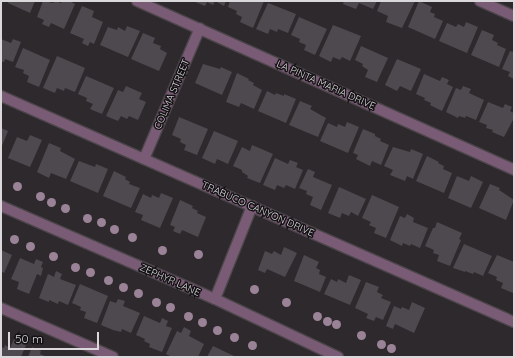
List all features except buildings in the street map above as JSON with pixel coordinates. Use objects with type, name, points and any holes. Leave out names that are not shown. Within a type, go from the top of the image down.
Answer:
[{"type":"street","name":"LA PINTA MARIA DRIVE","points":[[137,1],[514,170]]},
{"type":"street","points":[[480,1],[514,16]]},
{"type":"street","name":"COLIMA STREET","points":[[144,159],[200,28]]},
{"type":"street","name":"TRABUCO CANYON DRIVE","points":[[1,96],[514,322]]},
{"type":"street","name":"ZEPHYR LANE","points":[[1,206],[215,299],[338,357]]},
{"type":"street","points":[[215,299],[252,206]]},
{"type":"street","points":[[1,308],[113,357]]}]
